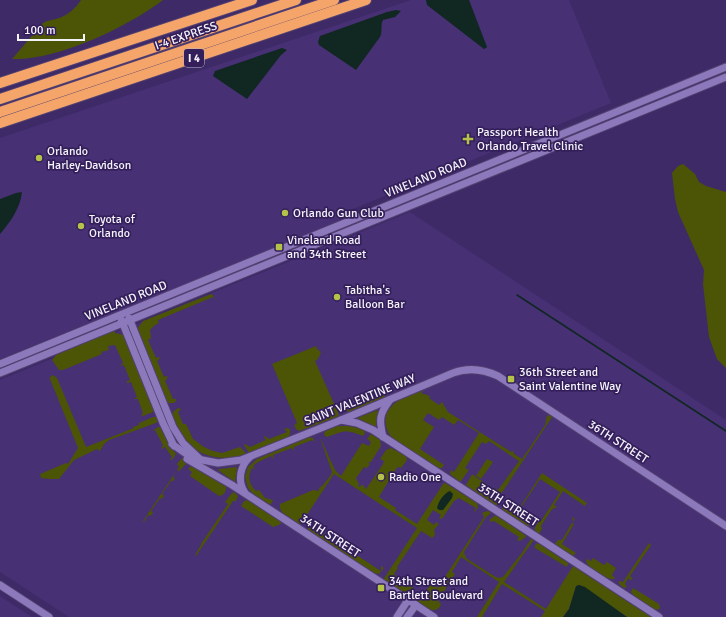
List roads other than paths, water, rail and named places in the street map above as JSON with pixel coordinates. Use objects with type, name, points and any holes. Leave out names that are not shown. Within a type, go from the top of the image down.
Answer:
[{"type":"highway","points":[[0,84],[252,0]]},
{"type":"highway","name":"I-4 EXPRESS","points":[[0,99],[296,0]]},
{"type":"highway","name":"I-4 EXPRESS","points":[[0,112],[334,0]]},
{"type":"highway","name":"I 4","points":[[0,123],[366,0]]},
{"type":"street","name":"VINELAND ROAD","points":[[0,364],[726,67]]},
{"type":"street","name":"VINELAND ROAD","points":[[0,373],[726,77]]},
{"type":"street","points":[[572,129],[575,138]]},
{"type":"street","points":[[486,165],[489,174]]},
{"type":"street","points":[[331,229],[335,237]]},
{"type":"street","points":[[260,258],[264,266]]},
{"type":"street","points":[[211,278],[215,286]]},
{"type":"street","name":"34TH STREET","points":[[127,313],[173,427],[183,443],[214,473]]},
{"type":"street","name":"34TH STREET","points":[[119,316],[172,444],[180,453],[187,459],[214,473],[434,617]]},
{"type":"street","name":"SAINT VALENTINE WAY","points":[[218,463],[232,462],[250,457],[462,370],[479,369],[498,376]]},
{"type":"street","name":"36TH STREET","points":[[498,376],[726,526]]},
{"type":"street","points":[[384,437],[381,425],[381,413],[391,400]]},
{"type":"street","name":"35TH STREET","points":[[341,420],[365,426],[384,437],[659,617]]},
{"type":"street","name":"34TH STREET","points":[[172,444],[188,456],[218,463]]},
{"type":"street","name":"SAINT VALENTINE WAY","points":[[192,451],[208,458],[232,462]]},
{"type":"street","points":[[246,494],[241,485],[241,473],[245,462],[250,457]]},
{"type":"street","points":[[0,585],[49,617]]},
{"type":"street","points":[[397,617],[408,600]]},
{"type":"street","points":[[407,617],[416,605]]},
{"type":"waterway","points":[[517,295],[726,431]]},
{"type":"place","name":"Passport Health Orlando Travel Clinic","points":[[468,139]]},
{"type":"place","name":"Orlando Harley-Davidson","points":[[39,158]]},
{"type":"place","name":"Orlando Gun Club","points":[[285,213]]},
{"type":"place","name":"Toyota of Orlando","points":[[81,226]]},
{"type":"place","name":"Vineland Road and 34th Street","points":[[279,247]]},
{"type":"place","name":"Tabitha's Balloon Bar","points":[[337,297]]},
{"type":"place","name":"36th Street and Saint Valentine Way","points":[[511,379]]},
{"type":"place","name":"Radio One","points":[[381,477]]},
{"type":"place","name":"34th Street and Bartlett Boulevard","points":[[381,588]]}]
